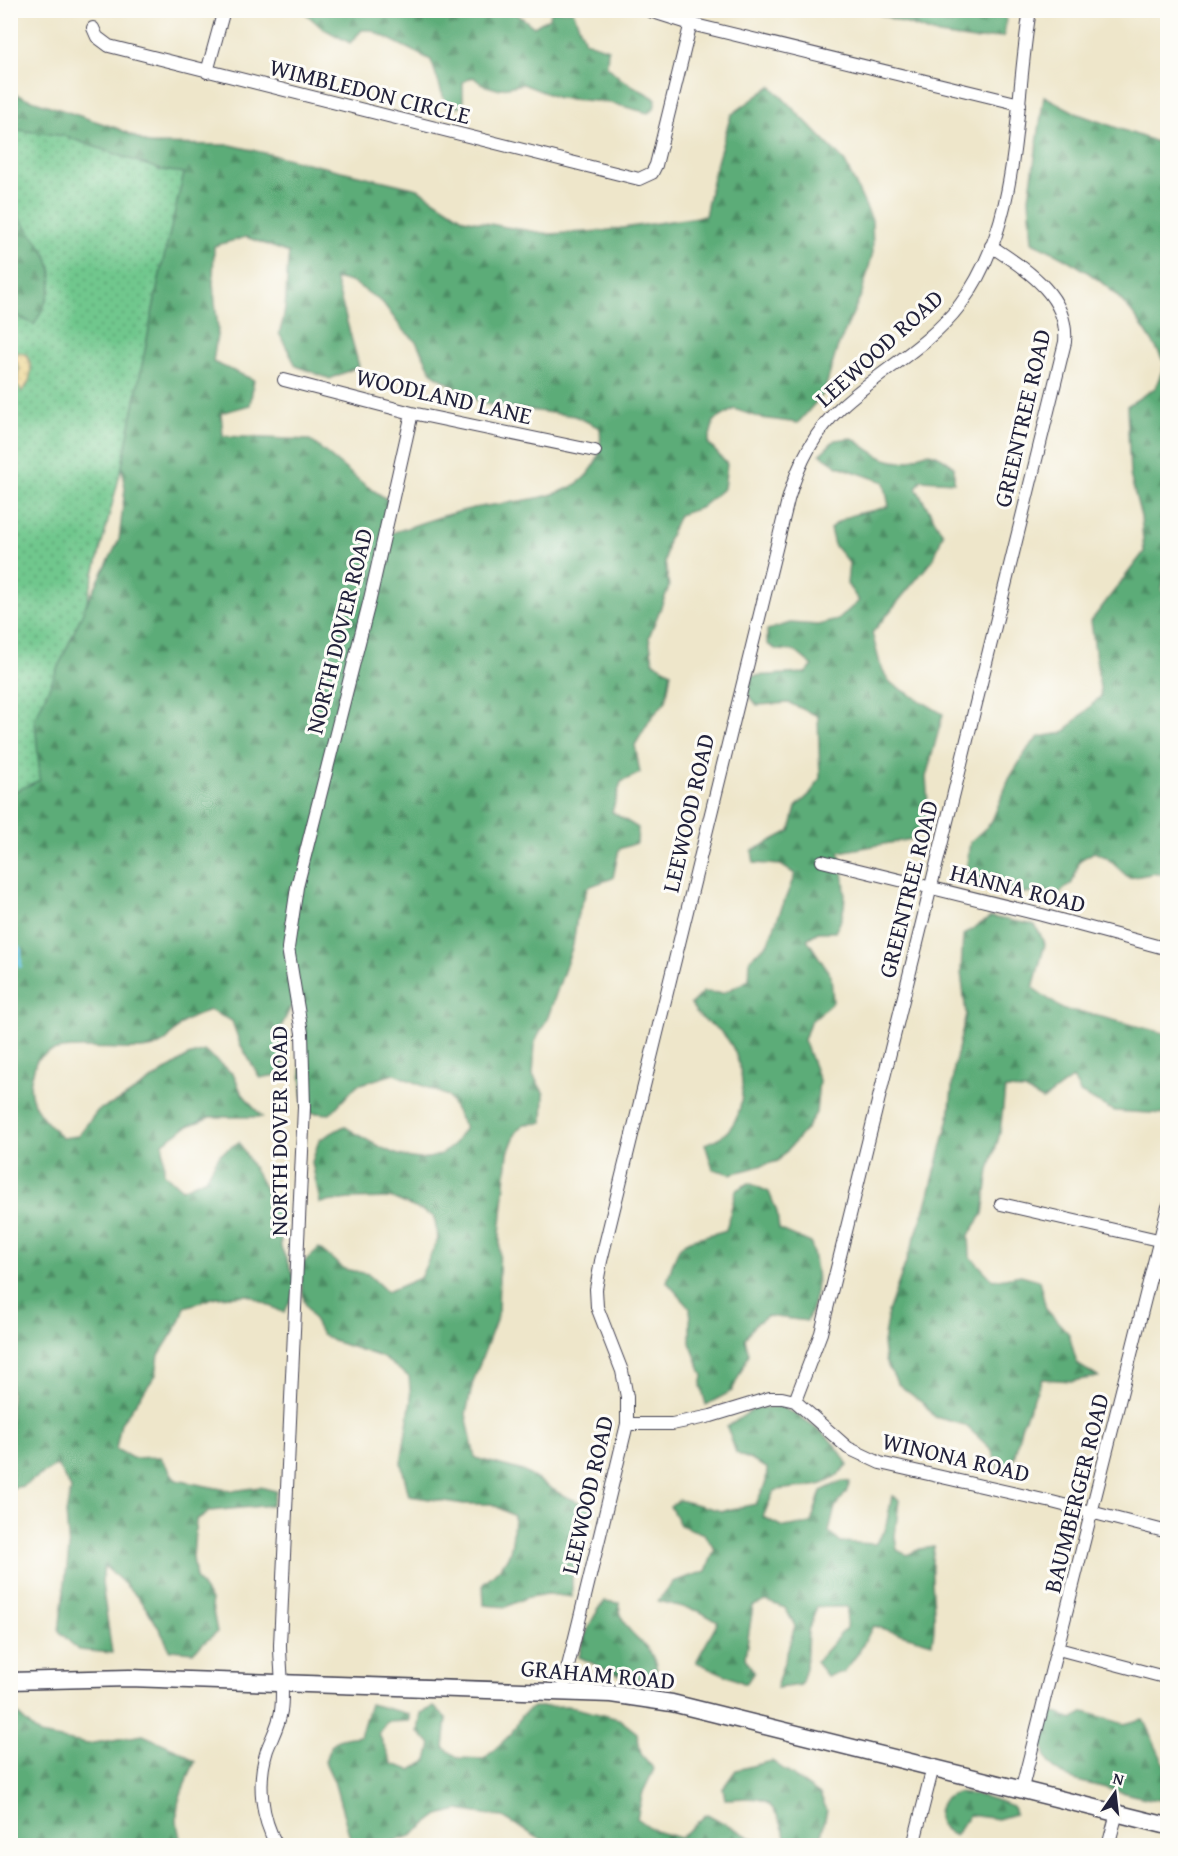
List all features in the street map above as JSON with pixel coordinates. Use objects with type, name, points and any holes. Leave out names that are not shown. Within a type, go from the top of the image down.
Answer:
[{"type":"main road","name":"GRAHAM ROAD","points":[[10,1681],[129,1678],[611,1694],[672,1702],[1167,1826]]},
{"type":"street","points":[[207,72],[224,10]]},
{"type":"street","points":[[647,10],[690,24],[1020,104]]},
{"type":"street","points":[[690,24],[694,10]]},
{"type":"street","name":"LEEWOOD ROAD","points":[[562,1691],[627,1424],[625,1384],[597,1307],[598,1278],[792,484],[810,446],[840,407],[929,337],[950,316],[969,291],[991,246],[1007,187],[1020,104],[1030,10]]},
{"type":"street","name":"WIMBLEDON CIRCLE","points":[[93,28],[97,36],[109,46],[634,178],[646,177],[656,165],[690,24]]},
{"type":"street","name":"GREENTREE ROAD","points":[[795,1401],[821,1333],[1065,342],[1065,320],[1051,295],[1030,273],[991,246]]},
{"type":"street","name":"WOODLAND LANE","points":[[284,380],[412,413],[596,452]]},
{"type":"street","name":"NORTH DOVER ROAD","points":[[276,1845],[266,1822],[262,1787],[264,1761],[281,1713],[280,1645],[304,1107],[304,1052],[289,957],[289,930],[300,876],[370,599],[412,413]]},
{"type":"street","name":"HANNA ROAD","points":[[822,861],[1167,949]]},
{"type":"street","points":[[1001,1204],[1163,1241]]},
{"type":"street","name":"BAUMBERGER ROAD","points":[[1022,1788],[1090,1512],[1163,1241],[1167,1208]]},
{"type":"street","points":[[627,1424],[672,1424],[711,1416],[770,1398],[795,1401]]},
{"type":"street","name":"WINONA ROAD","points":[[795,1401],[840,1443],[880,1463],[1167,1532]]},
{"type":"street","points":[[1058,1649],[1167,1678]]},
{"type":"street","points":[[913,1845],[933,1767]]},
{"type":"street","points":[[1108,1845],[1117,1813]]},
{"type":"green space","points":[[1007,10],[1004,36],[974,40],[939,35],[870,11]]},
{"type":"green space","points":[[303,11],[419,11],[424,18],[469,19],[481,11],[513,11],[534,27],[549,18],[552,11],[573,11],[585,41],[608,49],[607,66],[621,79],[656,99],[654,109],[648,113],[607,102],[558,98],[523,84],[497,89],[483,85],[473,77],[463,82],[463,106],[447,108],[431,60],[371,30],[362,30],[350,43],[322,28]]},
{"type":"green space","points":[[771,86],[845,162],[872,220],[873,252],[862,293],[837,349],[824,393],[798,423],[761,418],[734,409],[714,421],[708,443],[727,464],[724,488],[700,508],[679,515],[668,540],[665,562],[669,587],[649,637],[653,662],[671,672],[666,701],[651,718],[635,745],[640,773],[621,782],[612,812],[638,828],[637,843],[619,849],[613,878],[588,887],[577,917],[573,945],[548,1017],[535,1042],[533,1075],[544,1094],[543,1123],[524,1124],[516,1133],[508,1153],[500,1234],[498,1315],[473,1382],[466,1414],[475,1458],[523,1471],[562,1495],[591,1507],[583,1546],[572,1577],[572,1597],[547,1594],[525,1598],[506,1607],[484,1605],[483,1583],[500,1568],[509,1555],[514,1516],[492,1504],[464,1504],[409,1496],[401,1463],[411,1400],[409,1377],[382,1357],[333,1341],[321,1333],[304,1301],[299,1267],[319,1248],[344,1269],[368,1274],[387,1292],[420,1278],[438,1239],[434,1216],[392,1198],[349,1199],[320,1203],[312,1162],[319,1140],[344,1126],[368,1141],[396,1154],[411,1158],[425,1158],[438,1155],[451,1147],[465,1128],[448,1096],[394,1074],[357,1085],[330,1114],[304,1112],[296,997],[281,1027],[284,1057],[282,1074],[260,1078],[240,1044],[232,1021],[209,1010],[184,1022],[166,1041],[157,1046],[144,1049],[74,1048],[58,1050],[45,1054],[35,1064],[30,1085],[33,1102],[43,1118],[62,1138],[78,1136],[98,1110],[119,1101],[188,1056],[204,1051],[234,1075],[241,1092],[262,1117],[210,1117],[186,1127],[163,1143],[164,1173],[182,1189],[206,1178],[220,1154],[239,1142],[280,1216],[281,1247],[298,1287],[284,1313],[249,1295],[216,1297],[185,1307],[181,1320],[159,1355],[156,1375],[121,1423],[116,1449],[132,1458],[160,1457],[176,1480],[232,1491],[260,1487],[276,1491],[272,1505],[210,1511],[196,1520],[193,1557],[196,1578],[211,1600],[217,1632],[193,1652],[170,1650],[143,1604],[104,1566],[102,1583],[112,1653],[78,1650],[59,1631],[69,1550],[66,1513],[71,1489],[57,1465],[23,1486],[11,1488],[11,793],[40,780],[35,719],[86,605],[119,540],[125,488],[122,466],[160,274],[184,173],[161,170],[64,136],[11,129],[11,93],[119,129],[149,144],[231,145],[418,189],[464,219],[550,234],[602,231],[705,216],[714,172],[731,115]],"holes":[[[246,237],[289,253],[286,304],[279,333],[296,366],[330,379],[359,366],[335,278],[354,283],[383,303],[403,330],[415,340],[433,374],[483,404],[575,416],[600,428],[599,452],[591,470],[577,483],[560,492],[539,498],[474,508],[385,535],[388,500],[365,485],[310,440],[223,436],[221,413],[250,405],[254,380],[213,362],[218,329],[213,283],[214,246]]]},
{"type":"green space","points":[[1044,96],[1078,114],[1168,146],[1168,559],[1162,589],[1168,605],[1167,876],[1156,873],[1129,878],[1106,857],[1094,852],[1080,860],[1072,883],[1058,894],[1010,891],[977,879],[966,871],[970,842],[991,823],[1009,779],[1029,747],[1039,737],[1063,733],[1101,696],[1091,621],[1144,552],[1141,517],[1130,475],[1127,406],[1155,388],[1165,364],[1139,322],[1110,290],[1076,265],[1032,242],[1029,198]]},
{"type":"green space","points":[[10,110],[201,162],[11,894]]},
{"type":"green space","points":[[10,203],[42,248],[52,272],[51,286],[34,325],[11,312]]},
{"type":"green space","points":[[852,438],[874,454],[889,460],[908,461],[925,453],[942,458],[954,467],[954,482],[921,480],[916,488],[943,534],[934,558],[872,633],[880,664],[889,682],[943,714],[926,777],[929,818],[912,839],[839,852],[845,893],[840,923],[835,932],[818,932],[807,939],[831,976],[833,1002],[810,1022],[804,1040],[819,1080],[816,1113],[806,1129],[778,1161],[731,1174],[713,1169],[705,1144],[722,1136],[738,1115],[742,1087],[741,1072],[737,1058],[724,1035],[699,1016],[691,1004],[703,992],[723,993],[749,980],[750,959],[768,943],[795,874],[781,865],[754,863],[752,851],[790,831],[796,807],[811,793],[820,778],[818,716],[789,703],[757,705],[748,694],[751,676],[805,673],[813,666],[795,651],[777,650],[767,644],[767,630],[790,623],[818,625],[837,620],[859,601],[847,584],[849,563],[834,545],[830,529],[850,516],[889,506],[884,482],[838,466],[820,454],[835,440]]},
{"type":"green space","points":[[991,917],[1035,925],[1045,944],[1033,988],[1064,1010],[1082,1012],[1168,1034],[1167,1114],[1114,1111],[1080,1093],[1073,1078],[1043,1100],[1025,1090],[1005,1089],[1000,1133],[989,1170],[983,1214],[969,1235],[970,1256],[993,1280],[1021,1275],[1039,1280],[1046,1309],[1069,1334],[1077,1364],[1098,1377],[1072,1381],[1042,1379],[1021,1427],[1014,1459],[1001,1473],[991,1449],[965,1425],[935,1417],[925,1405],[898,1384],[885,1361],[883,1343],[888,1312],[926,1206],[949,1118],[954,1067],[966,1014],[961,972],[963,935]]},
{"type":"green space","points":[[749,1183],[769,1192],[777,1212],[779,1229],[811,1243],[817,1274],[815,1300],[807,1321],[767,1316],[754,1325],[745,1339],[749,1354],[732,1391],[706,1405],[701,1386],[703,1376],[690,1343],[690,1308],[667,1282],[680,1247],[692,1239],[726,1230],[736,1190]]},
{"type":"green space","points":[[781,1407],[820,1430],[848,1465],[830,1481],[822,1484],[774,1491],[763,1517],[783,1527],[811,1523],[821,1491],[842,1481],[850,1482],[846,1493],[835,1507],[829,1532],[840,1542],[875,1544],[885,1531],[892,1496],[899,1500],[895,1536],[897,1550],[907,1555],[920,1549],[934,1547],[932,1571],[934,1631],[932,1643],[873,1626],[859,1652],[844,1672],[827,1676],[816,1662],[846,1628],[847,1607],[817,1607],[808,1631],[806,1668],[801,1685],[776,1688],[795,1626],[785,1608],[766,1601],[753,1606],[745,1658],[754,1672],[746,1684],[696,1662],[718,1622],[699,1611],[658,1601],[673,1582],[706,1571],[715,1549],[704,1534],[680,1525],[670,1506],[679,1500],[722,1511],[756,1504],[766,1482],[767,1468],[736,1453],[727,1427],[755,1408]]},
{"type":"green space","points":[[605,1601],[619,1603],[625,1624],[650,1652],[657,1671],[649,1677],[640,1679],[619,1675],[579,1657],[589,1628]]},
{"type":"green space","points":[[370,1704],[409,1714],[409,1721],[387,1722],[379,1734],[392,1764],[411,1770],[427,1761],[431,1744],[418,1732],[421,1713],[434,1707],[447,1719],[444,1748],[459,1758],[484,1759],[511,1734],[521,1716],[533,1707],[567,1706],[619,1719],[637,1733],[641,1754],[654,1769],[643,1792],[637,1818],[655,1831],[680,1838],[707,1814],[751,1838],[781,1845],[565,1845],[538,1838],[503,1817],[458,1810],[439,1815],[411,1836],[391,1842],[390,1845],[352,1845],[334,1781],[325,1762],[330,1748],[336,1741],[360,1736]]},
{"type":"green space","points":[[11,1711],[40,1735],[88,1744],[143,1735],[180,1751],[195,1762],[177,1809],[181,1841],[223,1845],[11,1845]]},
{"type":"green space","points":[[1050,1711],[1073,1719],[1085,1712],[1124,1724],[1143,1719],[1166,1768],[1160,1800],[1084,1783],[1060,1773],[1047,1758],[1042,1740]]},
{"type":"green space","points":[[772,1761],[820,1795],[827,1810],[819,1845],[785,1845],[782,1825],[770,1806],[758,1799],[725,1799],[723,1788],[736,1770]]},
{"type":"green space","points":[[957,1793],[983,1796],[1013,1806],[1015,1814],[998,1819],[969,1815],[955,1836],[942,1826],[938,1813],[943,1801]]},
{"type":"sand","points":[[18,352],[27,355],[31,369],[30,379],[22,391],[17,385],[19,368],[15,358]]},
{"type":"waterway","points":[[10,940],[20,949],[20,966]]}]
